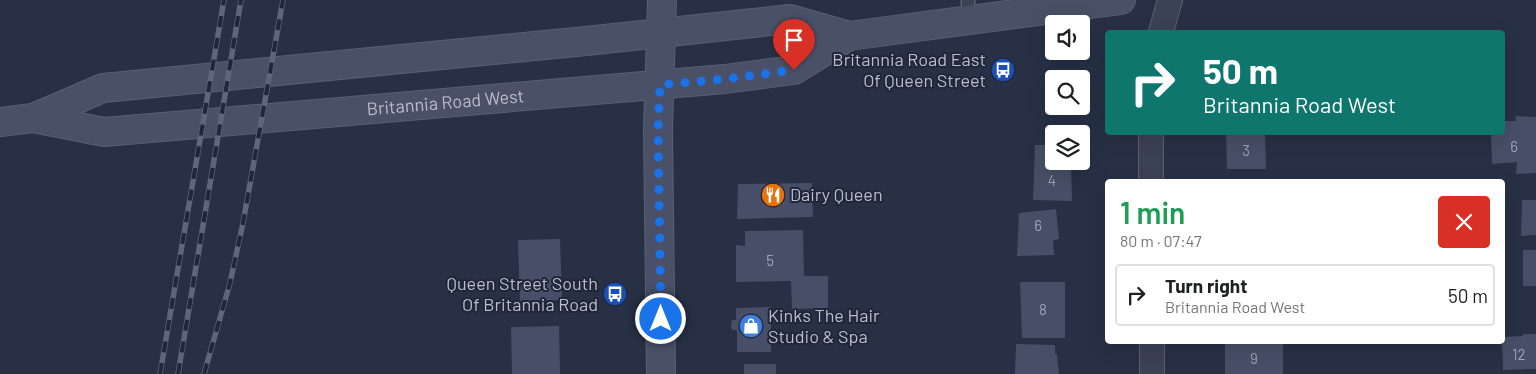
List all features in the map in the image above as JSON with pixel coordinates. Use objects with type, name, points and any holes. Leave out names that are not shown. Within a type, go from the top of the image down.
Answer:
[{"type":"main road","points":[[661,374],[658,130],[662,0]]},
{"type":"main road","name":"Britannia Road West","points":[[34,118],[104,132],[725,79],[794,70],[850,36],[968,10],[1121,0]]},
{"type":"main road","name":"Britannia Road West","points":[[0,122],[34,118],[103,88],[790,19],[850,36]]},
{"type":"street","points":[[1162,30],[1170,0]]},
{"type":"street","points":[[1151,135],[1151,179]]},
{"type":"street","points":[[1152,344],[1152,374]]},
{"type":"building","points":[[1516,116],[1536,117],[1536,173],[1516,174],[1517,162],[1492,164],[1491,135],[1505,135],[1505,121],[1516,121]]},
{"type":"building","points":[[1226,135],[1265,135],[1266,169],[1227,169]]},
{"type":"building","points":[[1035,145],[1045,145],[1045,170],[1071,170],[1072,201],[1033,200]]},
{"type":"building","points":[[812,183],[813,217],[737,219],[738,184]]},
{"type":"building","points":[[1522,200],[1536,200],[1536,235],[1521,236]]},
{"type":"building","points":[[1056,209],[1059,239],[1053,240],[1054,255],[1017,256],[1019,213]]},
{"type":"building","points":[[803,230],[804,276],[828,276],[828,308],[792,309],[791,281],[736,282],[736,245],[745,246],[745,231]]},
{"type":"building","points":[[560,239],[562,300],[520,301],[518,240]]},
{"type":"building","points":[[1523,250],[1536,250],[1536,286],[1523,286]]},
{"type":"building","points":[[1020,282],[1065,282],[1065,338],[1022,338]]},
{"type":"building","points":[[771,307],[771,352],[737,352],[737,330],[732,330],[731,326],[732,320],[736,320],[736,308]]},
{"type":"building","points":[[559,326],[560,374],[512,374],[511,327]]},
{"type":"building","points":[[1523,334],[1536,334],[1536,369],[1503,370],[1502,344],[1505,344],[1505,337],[1523,336]]},
{"type":"building","points":[[1016,344],[1055,345],[1059,374],[1015,374]]},
{"type":"building","points":[[1225,344],[1283,344],[1283,374],[1225,374]]},
{"type":"building","points":[[744,364],[776,364],[776,374],[744,374]]},
{"type":"railway","points":[[160,374],[224,0]]},
{"type":"railway","points":[[178,374],[241,0]]},
{"type":"railway","points":[[204,374],[230,283],[243,223],[283,0]]},
{"type":"place","name":"Britannia Road East Of Queen Street","points":[[1003,70]]},
{"type":"place","name":"Dairy Queen","points":[[773,195]]},
{"type":"place","name":"Queen Street South Of Britannia Road","points":[[615,294]]},
{"type":"place","name":"Kinks The Hair Studio & Spa","points":[[751,326]]},
{"type":"route","points":[[661,319],[658,130],[660,85],[794,70]]}]
